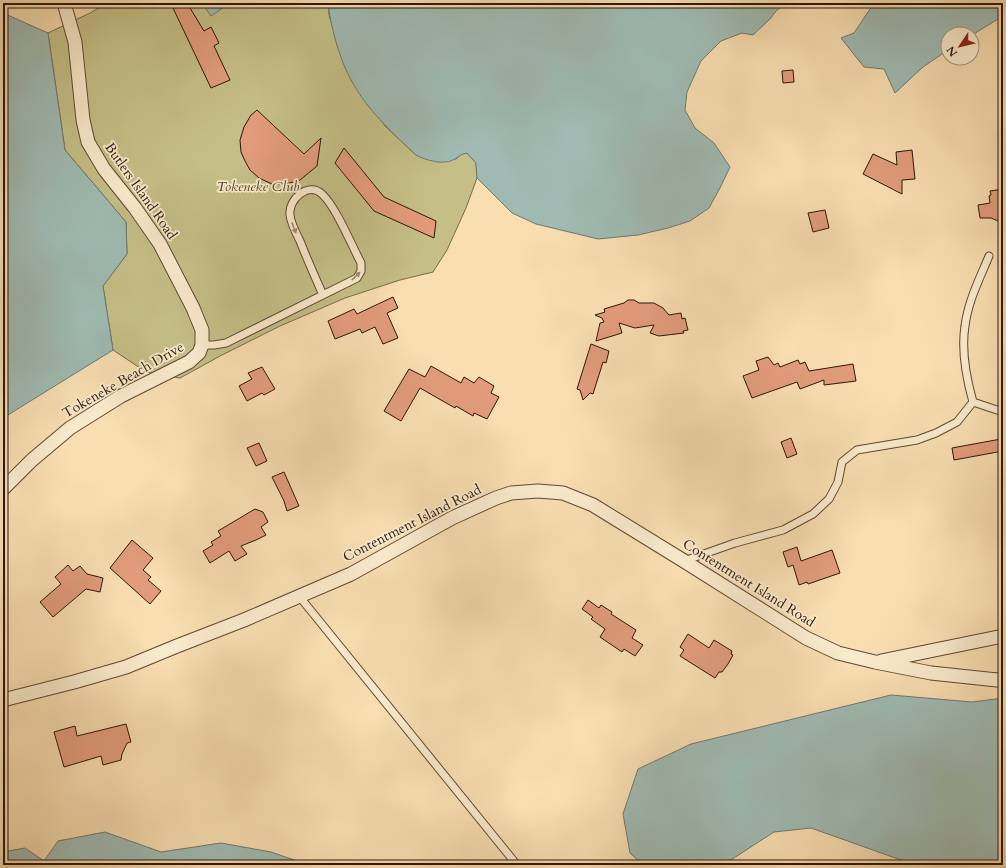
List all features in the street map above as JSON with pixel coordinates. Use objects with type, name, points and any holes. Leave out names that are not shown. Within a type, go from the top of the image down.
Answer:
[{"type":"street","name":"Butlers Island Road","points":[[64,3],[75,42],[83,120],[88,142],[104,169],[135,208],[160,244],[193,308],[202,330],[202,345]]},
{"type":"street","name":"Tokeneke Beach Drive","points":[[3,489],[43,450],[70,428],[121,396],[189,362],[199,353],[202,345]]},
{"type":"street","name":"Contentment Island Road","points":[[3,700],[126,667],[231,625],[351,574],[452,518],[496,498],[511,493],[525,491],[550,491],[562,493],[593,505],[806,638],[838,653],[930,673],[997,680],[1003,679]]},
{"type":"street","points":[[875,662],[1003,636]]},
{"type":"lane","points":[[202,345],[214,346],[226,343],[323,295],[357,278],[361,271],[361,263],[330,202],[320,192],[309,190],[300,193],[294,200],[289,214],[293,227],[323,295]]},
{"type":"lane","points":[[973,402],[967,382],[964,357],[964,326],[969,305],[989,256]]},
{"type":"lane","points":[[973,402],[1003,412]]},
{"type":"lane","points":[[684,561],[735,543],[783,530],[813,514],[829,499],[838,482],[842,462],[857,450],[917,440],[936,433],[957,422],[973,402]]},
{"type":"lane","points":[[299,596],[517,865]]},
{"type":"green space","name":"Tokeneke Club","points":[[107,3],[328,3],[329,15],[340,53],[385,126],[416,155],[430,160],[456,159],[462,154],[467,153],[476,163],[477,178],[466,208],[447,250],[433,272],[400,280],[345,298],[280,326],[180,378],[146,372],[113,350],[103,286],[127,254],[126,222],[65,150],[48,33],[90,13]]},
{"type":"water","points":[[202,3],[230,3],[211,16]]},
{"type":"water","points":[[328,3],[786,3],[776,11],[770,19],[753,35],[742,33],[721,41],[701,61],[687,92],[685,110],[695,128],[714,143],[730,167],[709,208],[690,221],[668,228],[638,235],[598,239],[536,224],[512,213],[477,178],[476,163],[467,153],[448,162],[434,161],[416,155],[394,135],[366,103],[354,85],[338,50]]},
{"type":"water","points":[[874,3],[1003,3],[1003,16],[980,30],[980,26],[940,26],[940,55],[923,67],[895,93],[884,69],[864,67],[841,38],[854,33]]},
{"type":"water","points":[[3,13],[48,33],[65,150],[126,222],[127,254],[103,286],[113,350],[3,418]]},
{"type":"water","points":[[891,695],[972,702],[1003,698],[1003,865],[915,865],[811,828],[774,832],[723,865],[643,865],[630,853],[623,814],[638,769],[691,744]]},
{"type":"water","points":[[105,832],[161,852],[221,843],[271,852],[306,864],[352,863],[373,865],[3,865],[3,852],[25,848],[44,861],[58,841]]},
{"type":"building","points":[[181,3],[187,3],[204,31],[211,27],[219,43],[214,46],[230,80],[211,88],[173,8]]},
{"type":"building","points":[[793,70],[794,82],[783,83],[782,71]]},
{"type":"building","points":[[257,110],[304,154],[321,138],[317,166],[300,180],[286,184],[272,184],[259,178],[250,170],[241,152],[240,140],[244,127],[251,115]]},
{"type":"building","points":[[344,148],[384,197],[436,221],[434,238],[374,211],[335,163]]},
{"type":"building","points":[[912,150],[915,179],[902,180],[902,194],[863,174],[873,154],[897,165],[896,152]]},
{"type":"building","points":[[1003,189],[1003,223],[991,218],[980,218],[978,205],[990,203],[990,191]]},
{"type":"building","points":[[825,210],[829,228],[813,232],[808,213]]},
{"type":"building","points":[[393,297],[398,308],[387,313],[398,338],[383,344],[375,327],[362,333],[360,329],[335,339],[328,321],[354,309],[357,314]]},
{"type":"building","points":[[628,300],[634,300],[639,303],[654,303],[663,308],[669,315],[681,313],[682,319],[685,318],[688,330],[683,331],[684,333],[659,336],[650,333],[654,325],[635,328],[619,323],[622,333],[596,341],[600,323],[604,322],[602,318],[595,315],[605,312],[604,309],[624,303]]},
{"type":"building","points":[[591,344],[609,351],[606,363],[603,362],[593,394],[590,393],[583,400],[580,390],[577,389]]},
{"type":"building","points":[[768,357],[774,365],[778,363],[780,367],[798,360],[800,364],[805,362],[809,371],[853,364],[856,381],[824,385],[824,380],[800,389],[797,382],[752,398],[743,376],[759,370],[756,361]]},
{"type":"building","points":[[431,366],[461,383],[464,377],[474,383],[479,377],[494,386],[491,393],[499,397],[487,419],[474,413],[473,416],[456,406],[455,408],[420,388],[401,421],[384,411],[409,369],[425,377]]},
{"type":"building","points":[[262,367],[275,389],[264,395],[262,393],[247,401],[239,386],[252,379],[248,373]]},
{"type":"building","points":[[791,438],[797,454],[787,458],[781,442]]},
{"type":"building","points":[[1001,439],[1003,451],[954,460],[952,448]]},
{"type":"building","points":[[259,443],[267,461],[256,466],[247,448]]},
{"type":"building","points":[[284,472],[299,506],[287,511],[284,501],[272,477]]},
{"type":"building","points":[[255,509],[263,512],[268,522],[261,527],[266,535],[241,546],[247,554],[235,561],[229,551],[210,563],[203,551],[213,545],[211,542],[221,536],[218,531]]},
{"type":"building","points":[[132,540],[153,558],[143,570],[151,577],[148,580],[161,591],[150,604],[110,568]]},
{"type":"building","points":[[797,547],[801,561],[832,550],[840,573],[808,584],[807,582],[799,585],[793,565],[788,567],[783,552]]},
{"type":"building","points":[[68,565],[73,571],[80,566],[87,574],[103,578],[100,592],[86,589],[53,617],[40,602],[61,584],[55,577]]},
{"type":"building","points":[[588,600],[599,608],[601,605],[612,612],[611,614],[636,630],[632,638],[643,645],[635,656],[624,649],[622,652],[600,637],[605,629],[591,619],[593,617],[582,609]]},
{"type":"building","points":[[688,634],[709,648],[714,640],[732,651],[731,654],[733,655],[728,664],[715,678],[680,656],[684,650],[680,647]]},
{"type":"building","points":[[126,724],[131,742],[127,743],[121,760],[103,765],[101,756],[64,767],[54,732],[75,726],[77,736]]}]
